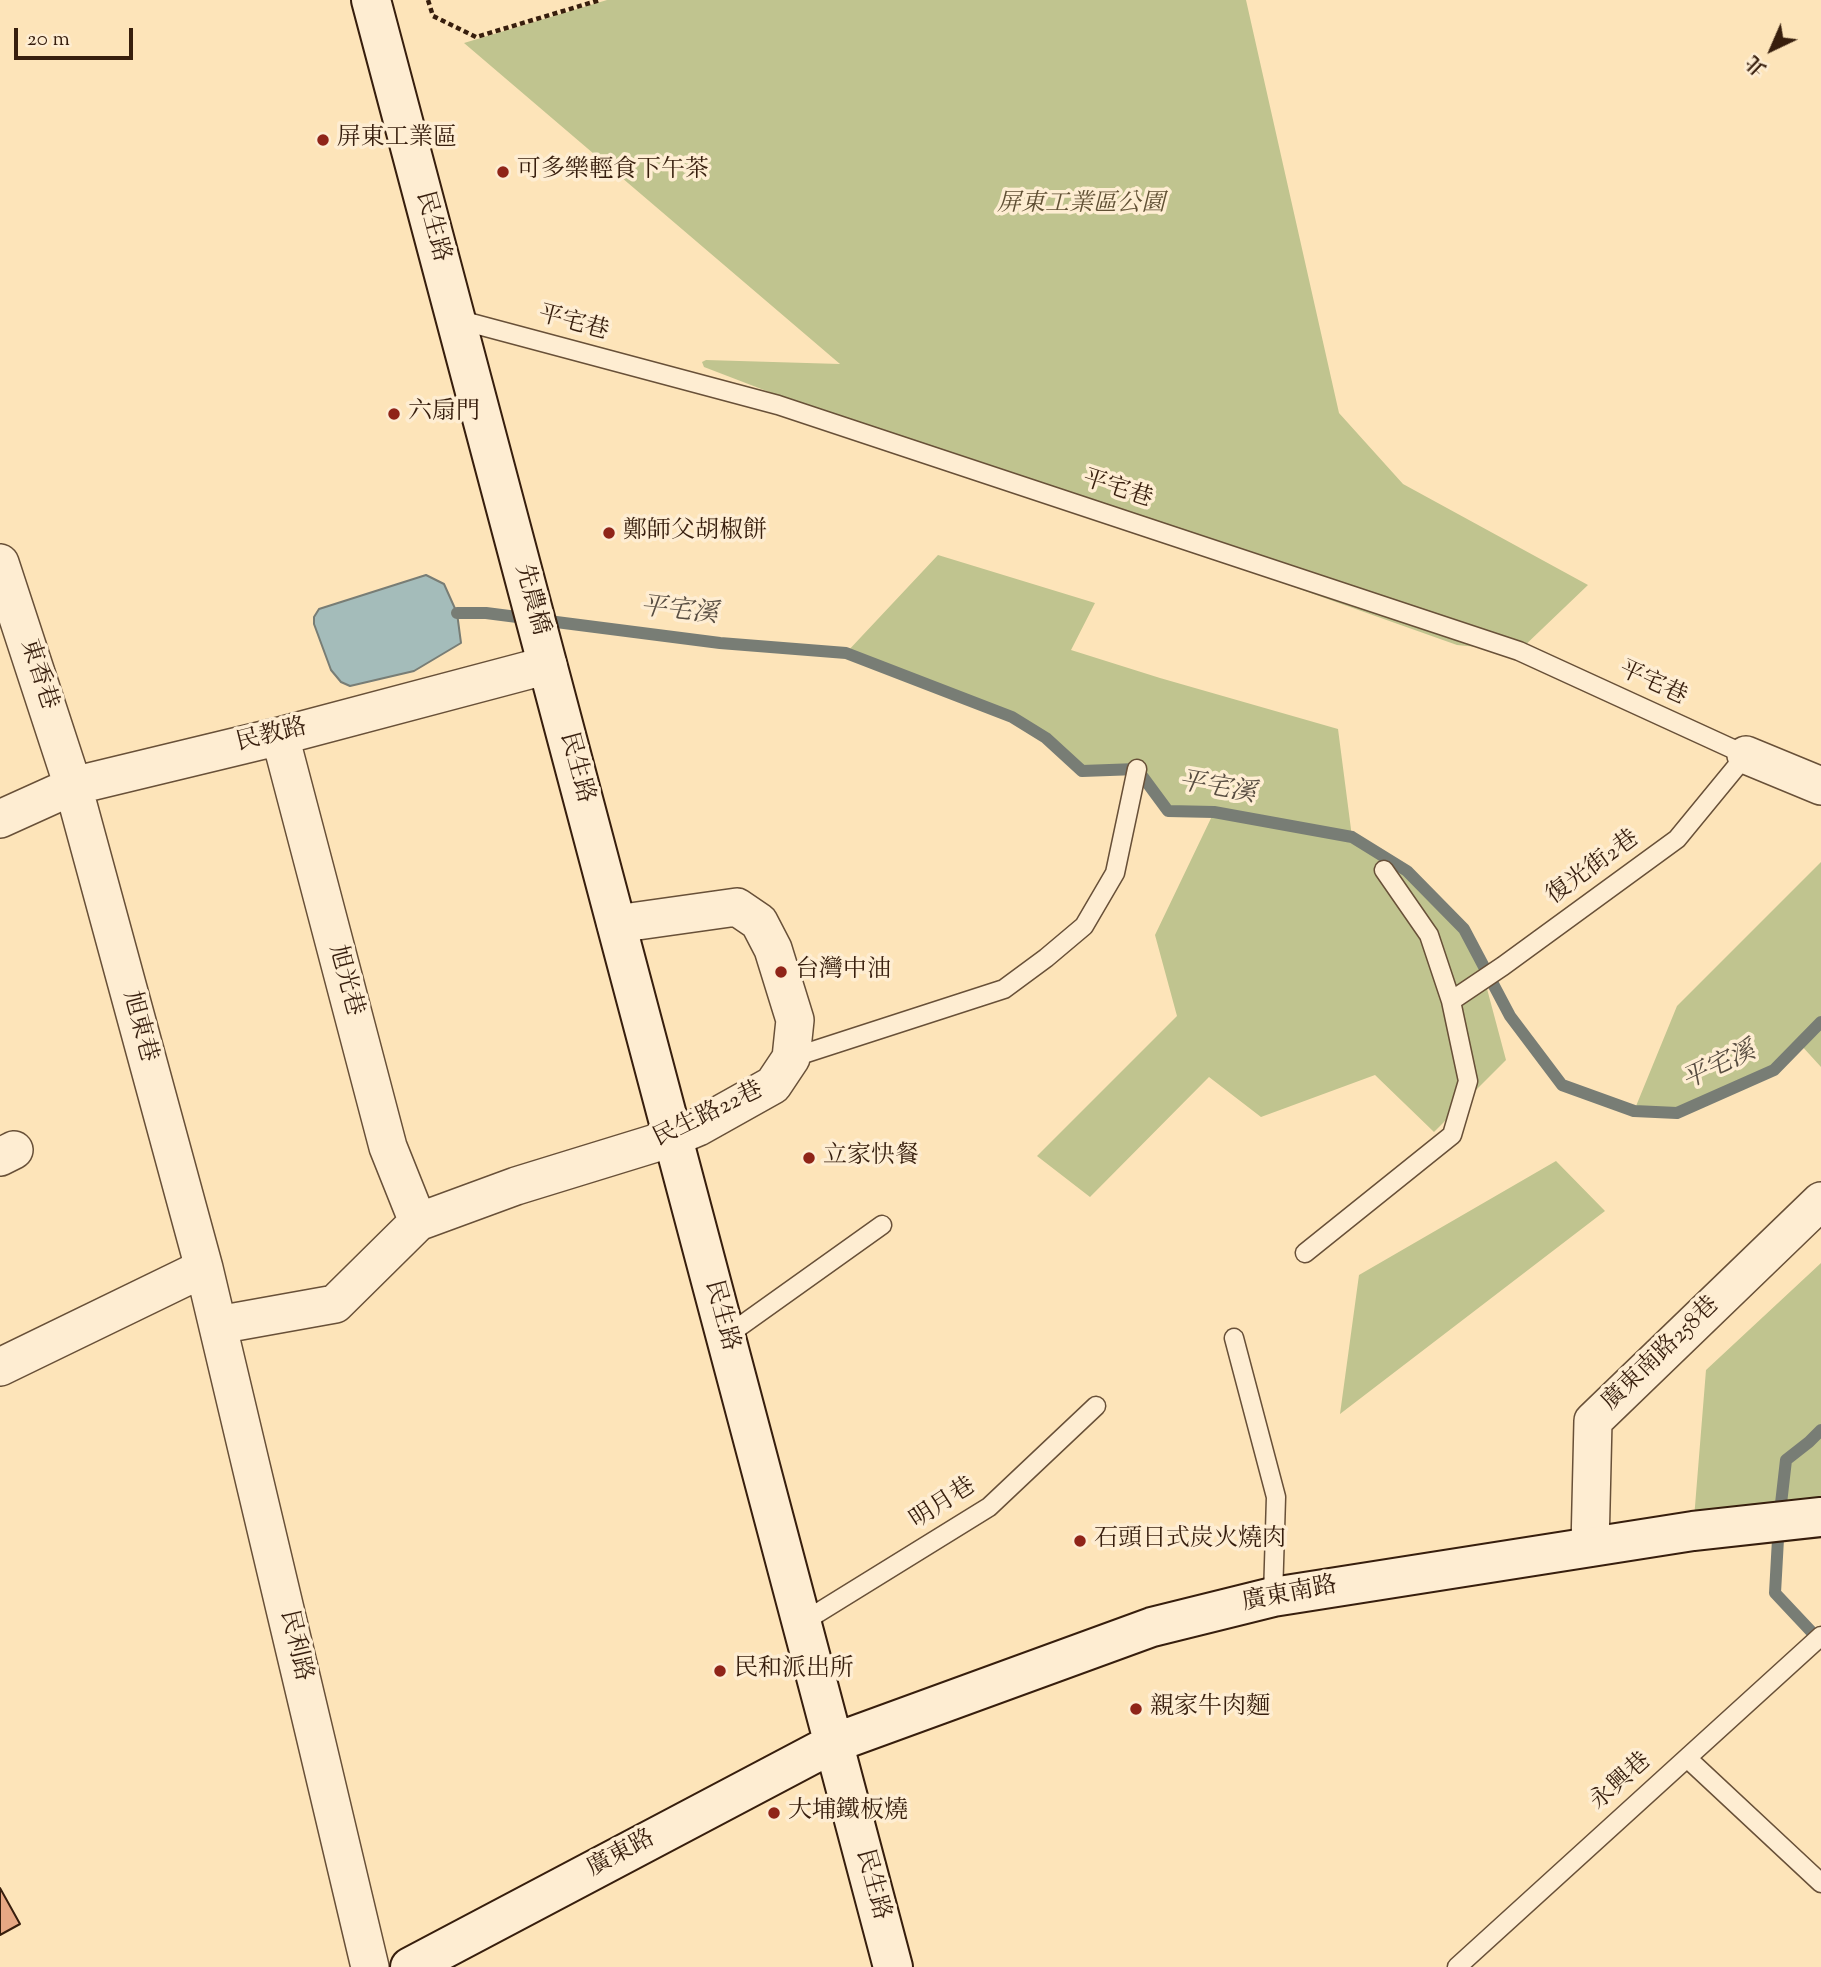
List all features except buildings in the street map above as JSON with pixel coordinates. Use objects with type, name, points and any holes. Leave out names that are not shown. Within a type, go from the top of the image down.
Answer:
[{"type":"street","name":"民生路","points":[[373,1],[513,534]]},
{"type":"street","name":"先農橋","points":[[513,534],[548,665]]},
{"type":"street","name":"東香巷","points":[[0,564],[73,786]]},
{"type":"street","name":"民生路","points":[[548,665],[893,1967]]},
{"type":"street","name":"民教路","points":[[0,819],[73,786],[280,736],[548,665]]},
{"type":"street","name":"旭光巷","points":[[280,736],[388,1147],[418,1222]]},
{"type":"street","points":[[1746,755],[1821,786]]},
{"type":"street","name":"旭東巷","points":[[73,786],[218,1325]]},
{"type":"street","name":"民生路22巷","points":[[418,1222],[516,1186],[672,1138],[698,1127],[773,1086],[790,1058],[795,1020],[774,949],[759,922],[737,907],[615,924]]},
{"type":"street","name":"廣東南路258巷","points":[[1590,1547],[1593,1421],[1821,1201]]},
{"type":"street","points":[[218,1325],[335,1304],[418,1222]]},
{"type":"street","points":[[0,1367],[204,1268]]},
{"type":"street","name":"民利路","points":[[218,1325],[370,1967]]},
{"type":"street","name":"廣東南路","points":[[834,1744],[1152,1628],[1273,1597],[1693,1531],[1794,1520]]},
{"type":"street","name":"廣東路","points":[[410,1967],[834,1744]]},
{"type":"lane","name":"平宅巷","points":[[456,319],[778,405],[1520,651],[1746,755]]},
{"type":"lane","name":"復光街2巷","points":[[1451,1001],[1677,839],[1746,755]]},
{"type":"lane","points":[[790,1058],[1004,989],[1046,958],[1084,926],[1115,873],[1137,769]]},
{"type":"lane","points":[[1305,1253],[1452,1135],[1468,1081],[1451,1001],[1429,935],[1384,870]]},
{"type":"lane","points":[[726,1337],[882,1225]]},
{"type":"lane","points":[[1234,1338],[1276,1497],[1273,1597]]},
{"type":"lane","name":"明月巷","points":[[803,1622],[989,1507],[1096,1406]]},
{"type":"lane","name":"永興巷","points":[[1457,1967],[1821,1636]]},
{"type":"lane","points":[[1687,1758],[1821,1883]]},
{"type":"path","points":[[428,0],[433,16],[476,37],[600,0]]},
{"type":"green space","name":"屏東工業區公園","points":[[607,0],[1246,0],[1339,413],[1403,484],[1588,585],[1519,651],[1457,645],[1074,509],[704,367],[702,362],[706,360],[840,364],[464,43]]},
{"type":"green space","points":[[938,555],[1095,603],[1071,650],[1338,729],[1352,837],[1407,871],[1464,929],[1482,970],[1506,1060],[1434,1132],[1375,1075],[1261,1117],[1209,1077],[1090,1197],[1037,1156],[1177,1016],[1155,935],[1214,812],[1168,811],[1137,769],[1082,771],[1046,738],[1012,717],[846,653]]},
{"type":"green space","points":[[1821,862],[1821,1067],[1800,1044],[1774,1070],[1677,1113],[1634,1111],[1677,1006]]},
{"type":"green space","points":[[1556,1161],[1605,1211],[1340,1414],[1359,1275]]},
{"type":"green space","points":[[1821,1263],[1821,1517],[1693,1531],[1706,1370]]},
{"type":"water","points":[[426,575],[444,584],[457,613],[461,643],[414,671],[350,686],[341,682],[331,670],[314,624],[314,617],[319,609]]},
{"type":"waterway","name":"平宅溪","points":[[457,613],[486,613],[720,643],[846,653],[1012,717],[1046,738],[1082,771],[1137,769],[1168,811],[1214,812],[1352,837],[1407,871],[1464,929],[1510,1016],[1562,1085],[1634,1111],[1677,1113],[1774,1070],[1821,1022]]},
{"type":"waterway","name":"平宅溪","points":[[1821,1430],[1786,1460],[1775,1593],[1821,1642]]},
{"type":"place","name":"屏東工業區","points":[[323,140]]},
{"type":"place","name":"可多樂輕食下午茶","points":[[503,172]]},
{"type":"place","name":"六扇門","points":[[394,414]]},
{"type":"place","name":"鄭師父胡椒餅","points":[[609,533]]},
{"type":"place","name":"台灣中油","points":[[781,972]]},
{"type":"place","name":"立家快餐","points":[[809,1158]]},
{"type":"place","name":"石頭日式炭火燒肉","points":[[1080,1541]]},
{"type":"place","name":"民和派出所","points":[[720,1671]]},
{"type":"place","name":"親家牛肉麵","points":[[1136,1709]]},
{"type":"place","name":"大埔鐵板燒","points":[[774,1813]]}]
